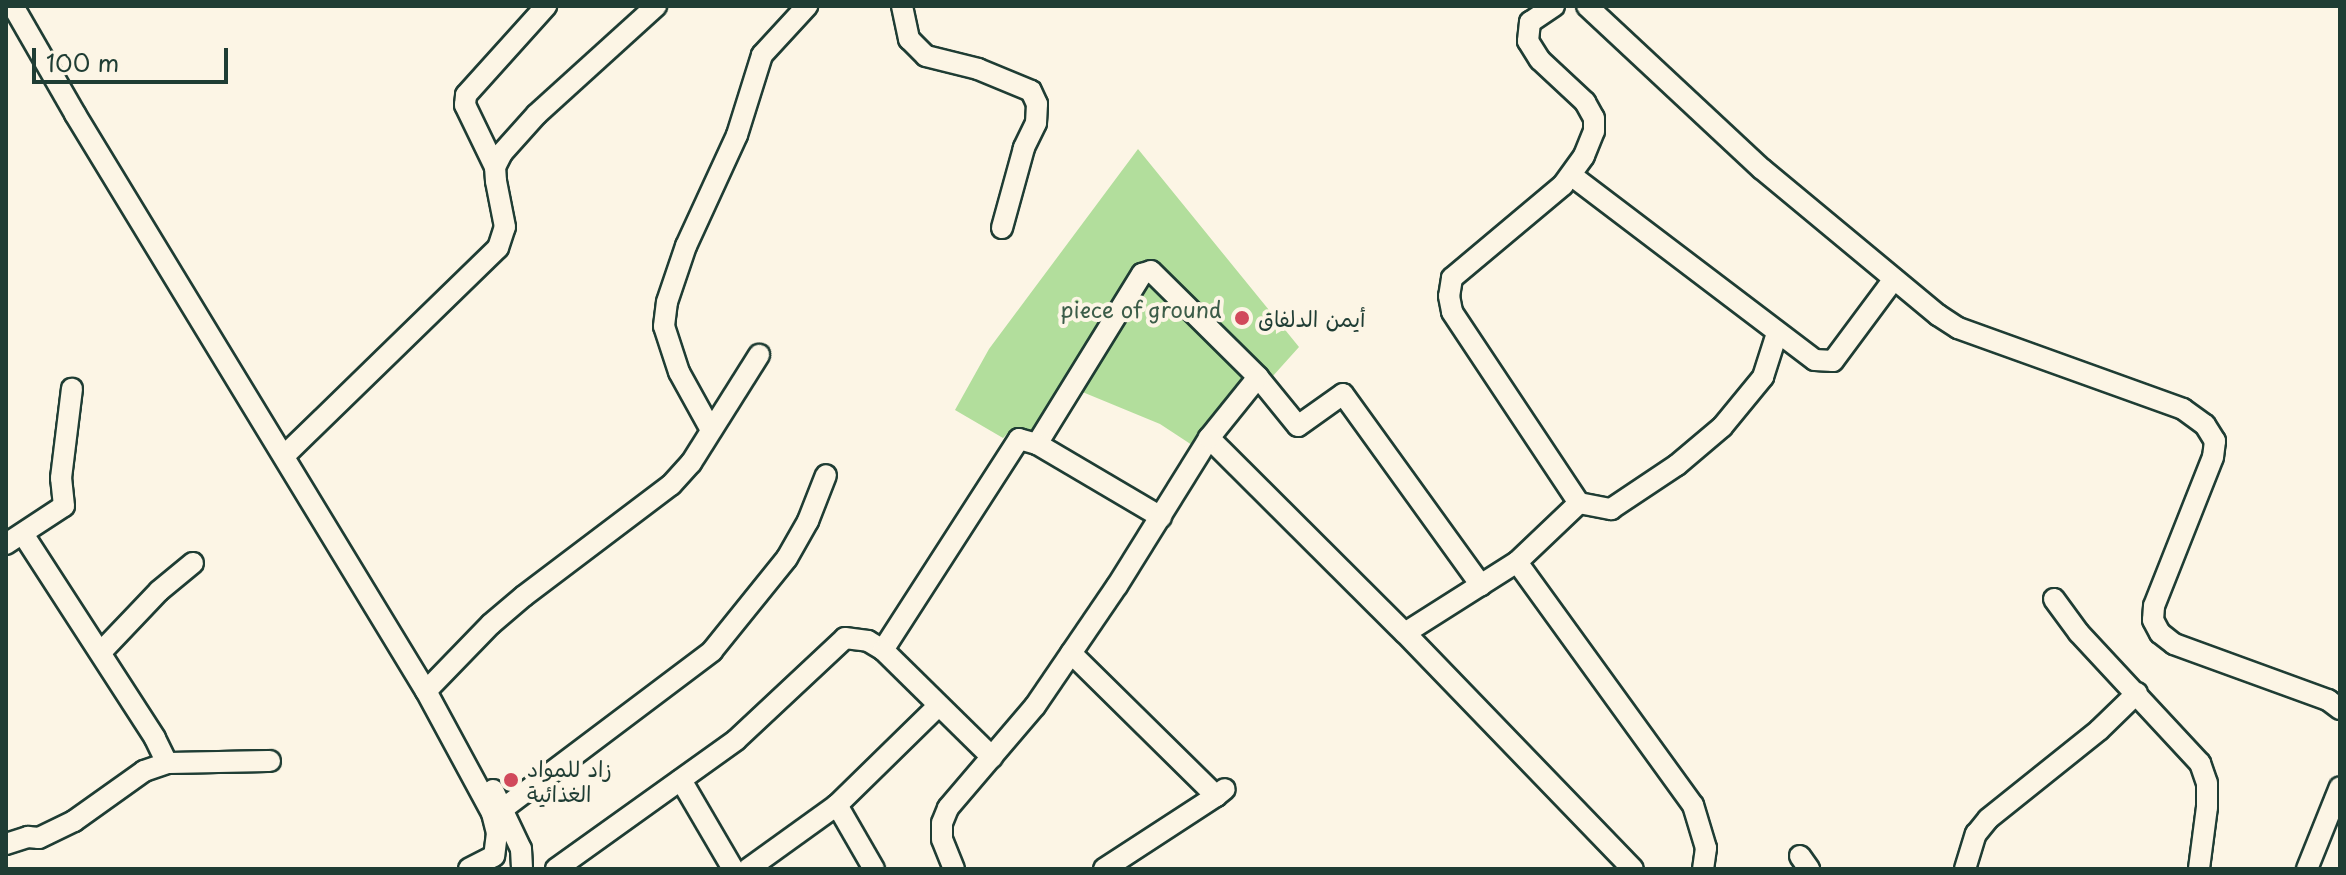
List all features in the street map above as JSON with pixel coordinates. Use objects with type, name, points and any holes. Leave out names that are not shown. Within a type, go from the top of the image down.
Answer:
[{"type":"street","points":[[13,6],[75,114],[288,452]]},
{"type":"street","points":[[27,6],[288,452],[504,808],[521,849],[519,869],[494,856]]},
{"type":"street","points":[[288,452],[498,248],[505,227],[495,167],[465,105],[466,95],[546,6]]},
{"type":"street","points":[[495,167],[520,131],[656,6]]},
{"type":"street","points":[[711,430],[679,372],[664,326],[667,302],[686,246],[737,135],[762,55],[807,6]]},
{"type":"street","points":[[902,6],[909,39],[926,56],[978,69],[1031,91],[1037,104],[1036,123],[1024,148],[1002,228]]},
{"type":"street","points":[[1554,6],[1530,22],[1528,41],[1540,60],[1585,102],[1594,118],[1594,131],[1563,185],[1452,278],[1449,296],[1452,312],[1579,503],[1611,509],[1677,465],[1722,427],[1763,377],[1777,333]]},
{"type":"street","points":[[1587,6],[1762,169],[1958,328],[2183,409],[2205,425],[2215,441],[2213,457],[2154,606],[2153,620],[2160,633],[2174,644],[2328,700],[2340,709]]},
{"type":"street","points":[[1571,175],[1815,360],[1833,361],[1894,279]]},
{"type":"street","points":[[1037,444],[1145,272],[1151,271],[1258,377],[1298,426],[1343,394],[1481,585]]},
{"type":"street","points":[[429,688],[491,624],[524,596],[671,485],[691,463],[759,355]]},
{"type":"street","points":[[954,869],[942,839],[942,823],[948,808],[1035,706],[1161,517],[1209,438],[1258,377]]},
{"type":"street","points":[[72,389],[61,478],[64,506],[15,539],[101,652],[167,763]]},
{"type":"street","points":[[1209,438],[1405,633],[1633,869]]},
{"type":"street","points":[[883,650],[1019,439],[1037,444],[1161,517]]},
{"type":"street","points":[[504,808],[712,651],[787,558],[808,521],[826,475]]},
{"type":"street","points":[[1405,633],[1517,562],[1579,503]]},
{"type":"street","points":[[1517,562],[1693,805],[1706,848],[1703,869]]},
{"type":"street","points":[[101,652],[159,591],[193,563]]},
{"type":"street","points":[[2054,599],[2079,633],[2200,763],[2207,783],[2207,807],[2199,869]]},
{"type":"street","points":[[556,869],[736,740],[845,638],[857,637],[883,650],[992,757]]},
{"type":"street","points":[[1071,653],[1220,792],[1104,869]]},
{"type":"street","points":[[429,688],[492,813],[497,833],[494,856]]},
{"type":"street","points":[[1965,869],[1976,834],[1988,819],[2099,730],[2137,693]]},
{"type":"street","points":[[748,869],[837,805],[938,706]]},
{"type":"street","points":[[6,844],[21,838],[39,838],[74,821],[144,771],[167,763],[270,761]]},
{"type":"street","points":[[681,780],[733,869]]},
{"type":"street","points":[[2307,869],[2340,787]]},
{"type":"street","points":[[837,805],[874,869]]},
{"type":"street","points":[[469,869],[494,856]]},
{"type":"green space","name":"piece of ground","points":[[1138,149],[1299,347],[1226,428],[1214,422],[1203,428],[1192,445],[1160,424],[1080,391],[1032,439],[1013,428],[1003,438],[955,410],[989,349]]},
{"type":"place","name":"أيمن الدلفاق","points":[[1242,318]]},
{"type":"place","name":"زاد للمواد الغذائية","points":[[511,780]]}]
